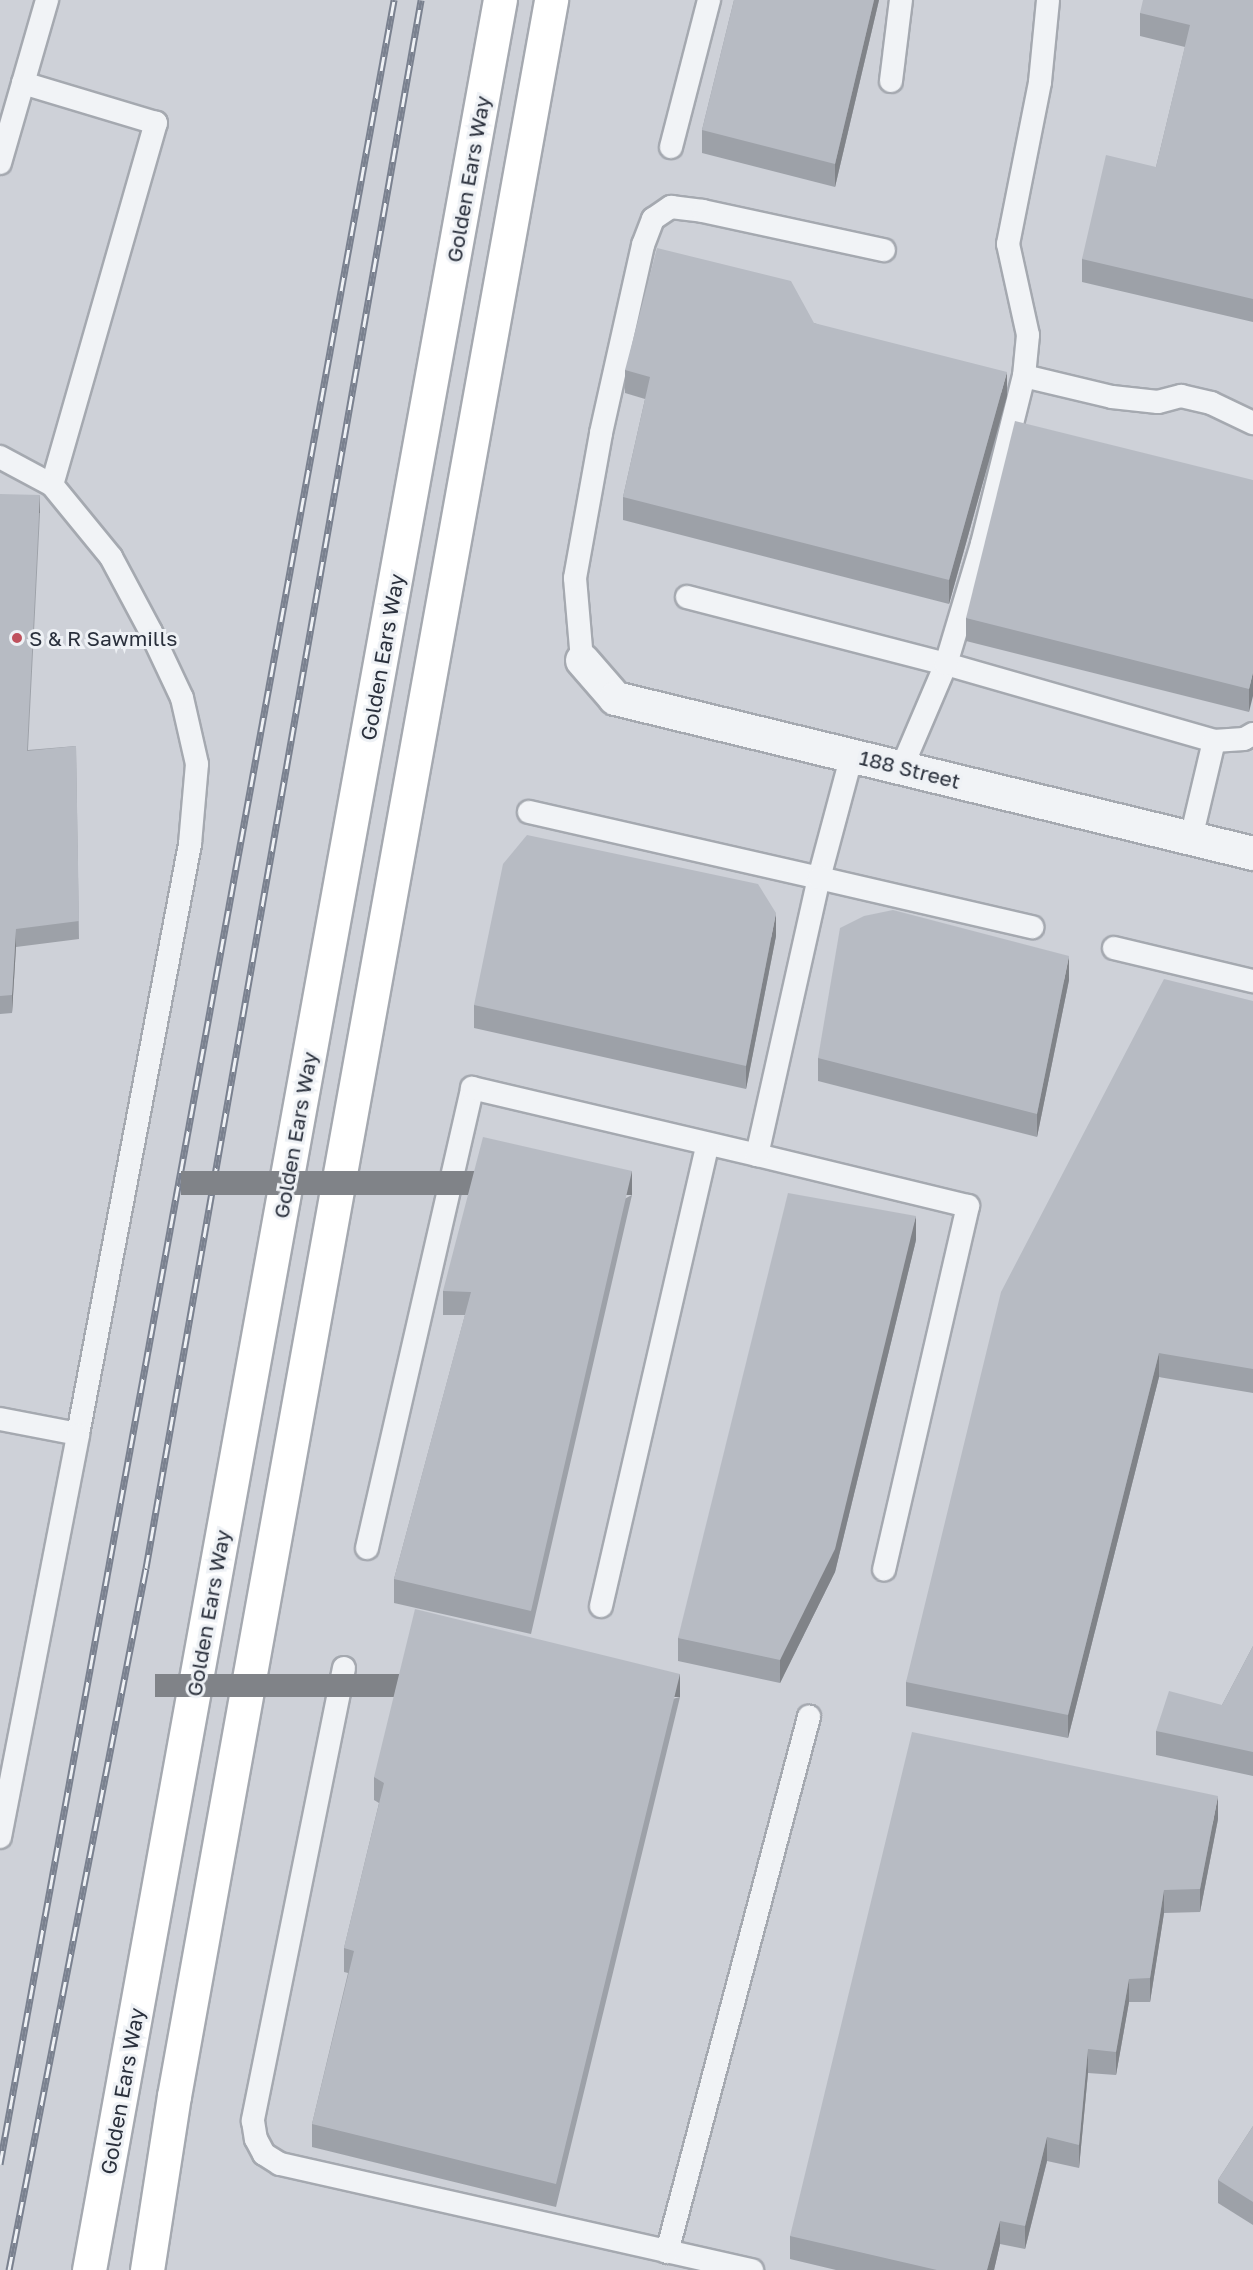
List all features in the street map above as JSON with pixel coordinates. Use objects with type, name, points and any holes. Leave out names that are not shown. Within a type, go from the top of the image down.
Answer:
[{"type":"main road","name":"Golden Ears Way","points":[[89,2270],[500,0]]},
{"type":"main road","points":[[147,2270],[174,2096],[551,0]]},
{"type":"street","name":"188 Street","points":[[582,660],[615,698],[1253,853]]},
{"type":"lane","points":[[0,163],[47,0]]},
{"type":"lane","points":[[670,147],[709,0]]},
{"type":"lane","points":[[891,81],[901,0]]},
{"type":"lane","points":[[902,767],[946,664],[982,544],[1024,376],[1028,335],[1008,244],[1040,82],[1048,0]]},
{"type":"lane","points":[[23,83],[156,123],[52,485]]},
{"type":"lane","points":[[582,660],[575,578],[601,433],[643,245],[653,219],[671,207],[704,211],[884,250]]},
{"type":"lane","points":[[1024,376],[1112,397],[1158,402],[1181,396],[1211,404],[1253,423]]},
{"type":"lane","points":[[0,457],[52,485],[111,557],[151,632],[182,698],[197,764],[190,844],[0,1837]]},
{"type":"lane","points":[[687,597],[946,664],[1214,741],[1244,739],[1253,734]]},
{"type":"lane","points":[[1191,838],[1214,741]]},
{"type":"lane","points":[[757,1155],[819,878],[852,755]]},
{"type":"lane","points":[[529,812],[1032,927]]},
{"type":"lane","points":[[1114,948],[1253,981]]},
{"type":"lane","points":[[367,1548],[472,1088],[968,1206],[884,1569]]},
{"type":"lane","points":[[601,1606],[708,1144]]},
{"type":"lane","points":[[0,1419],[78,1434]]},
{"type":"lane","points":[[344,1668],[253,2121],[259,2146],[269,2160],[280,2164],[752,2270]]},
{"type":"lane","points":[[667,2252],[809,1717]]},
{"type":"shaded area","points":[[0,0],[1253,0],[1253,2270],[0,2270]]},
{"type":"building","points":[[734,0],[874,0],[835,164],[702,130]]},
{"type":"building","points":[[1143,0],[1253,0],[1253,299],[1082,259],[1106,155],[1156,167],[1190,25],[1140,13]]},
{"type":"building","points":[[657,248],[791,281],[814,323],[1007,372],[949,580],[623,497],[650,377],[625,370]]},
{"type":"building","points":[[1015,421],[1253,480],[1253,672],[1249,689],[966,618]]},
{"type":"building","name":"S & R Sawmills","points":[[0,494],[40,495],[27,751],[76,746],[79,921],[16,929],[12,995],[0,996]]},
{"type":"building","points":[[527,835],[758,884],[776,913],[746,1066],[474,1005],[503,864]]},
{"type":"building","points":[[893,910],[1069,956],[1037,1114],[818,1058],[840,928],[864,916]]},
{"type":"building","points":[[1164,979],[1253,1001],[1253,1369],[1159,1353],[1068,1715],[906,1682],[1001,1292]]},
{"type":"building","points":[[483,1137],[632,1171],[531,1611],[394,1579],[471,1292],[443,1291]]},
{"type":"building","points":[[788,1193],[916,1216],[835,1549],[780,1660],[678,1638]]},
{"type":"building","points":[[415,1609],[680,1674],[556,2184],[312,2124],[354,1951],[344,1948],[384,1783],[374,1777]]},
{"type":"building","points":[[1253,1646],[1253,1752],[1156,1731],[1169,1691],[1222,1705]]},
{"type":"building","points":[[912,1732],[1218,1796],[1200,1889],[1164,1890],[1150,1978],[1129,1979],[1116,2052],[1088,2049],[1079,2145],[1047,2137],[1025,2226],[1000,2221],[987,2270],[937,2270],[790,2236]]},
{"type":"building","points":[[1253,2126],[1253,2202],[1218,2180]]},
{"type":"railway","points":[[0,2164],[394,0]]},
{"type":"railway","points":[[9,2270],[146,1568],[421,0]]},
{"type":"place","name":"S & R Sawmills","points":[[17,638]]}]
